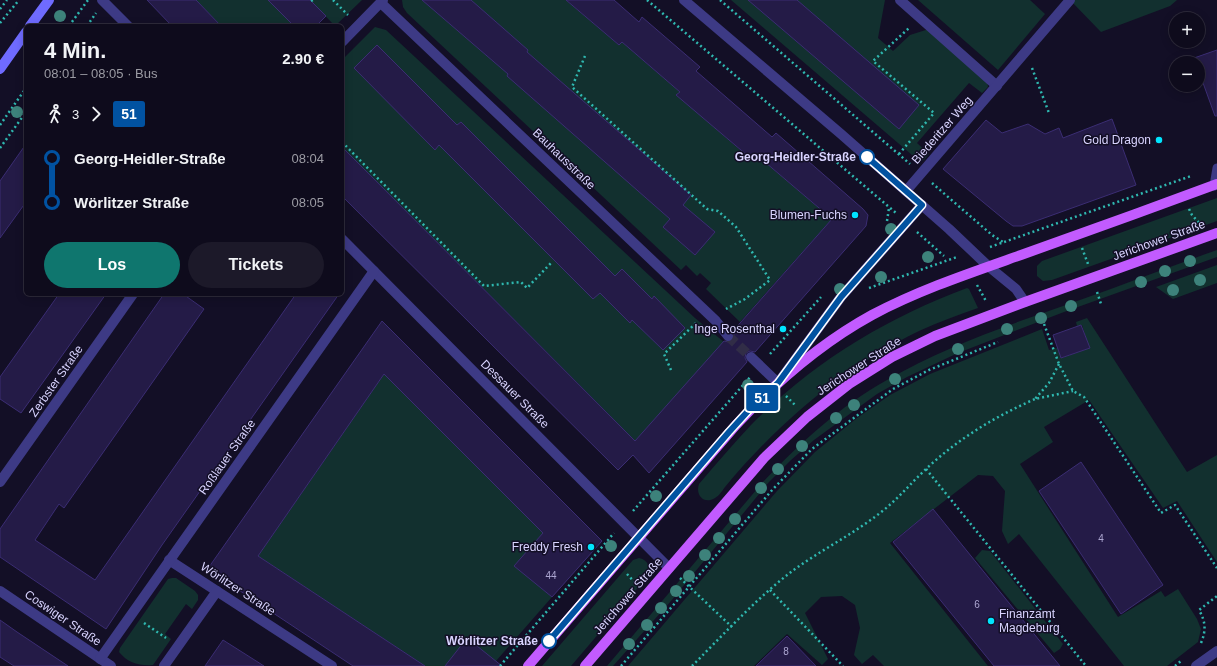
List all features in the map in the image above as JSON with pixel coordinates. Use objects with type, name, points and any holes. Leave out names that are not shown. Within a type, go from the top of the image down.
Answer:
[{"type":"main road","points":[[31,24],[49,0]]},
{"type":"main road","points":[[0,69],[24,35]]},
{"type":"main road","points":[[528,666],[736,425],[778,383],[818,351],[872,315],[917,294],[988,266],[1215,185]]},
{"type":"main road","name":"Jerichower Straße","points":[[585,666],[764,458],[797,425],[836,394],[887,360],[960,326],[1217,233]]},
{"type":"street","points":[[102,0],[126,24]]},
{"type":"street","points":[[684,0],[922,205],[988,266],[1016,289],[1025,302]]},
{"type":"street","points":[[900,0],[997,86]]},
{"type":"street","name":"Biederitzer Weg","points":[[906,191],[1070,0]]},
{"type":"street","points":[[344,40],[382,1]]},
{"type":"street","name":"Bauhausstraße","points":[[382,1],[706,312],[728,336]]},
{"type":"street","points":[[751,357],[778,383],[841,297],[922,205]]},
{"type":"street","name":"Dessauer Straße","points":[[344,241],[639,536],[669,568]]},
{"type":"street","name":"Roßlauer Straße","points":[[100,658],[374,271]]},
{"type":"street","name":"Zerbster Straße","points":[[0,482],[132,296]]},
{"type":"street","name":"Wörlitzer Straße","points":[[169,560],[332,666]]},
{"type":"street","name":"Coswiger Straße","points":[[0,591],[112,666]]},
{"type":"street","points":[[164,666],[217,591]]},
{"type":"street","points":[[1196,666],[1217,651]]},
{"type":"lane","points":[[1215,185],[1217,168]]},
{"type":"path","points":[[0,9],[8,0]]},
{"type":"path","points":[[0,23],[19,0]]},
{"type":"path","points":[[333,0],[358,26]]},
{"type":"path","points":[[647,0],[889,208]]},
{"type":"path","points":[[720,0],[912,165]]},
{"type":"path","points":[[71,24],[86,3]]},
{"type":"path","points":[[899,154],[934,114],[873,61],[920,18]]},
{"type":"path","points":[[585,56],[572,88],[707,208],[718,211],[736,227],[770,280],[745,299],[727,308]]},
{"type":"path","points":[[1021,57],[1031,67],[1049,113]]},
{"type":"path","points":[[0,125],[24,91]]},
{"type":"path","points":[[0,148],[24,115]]},
{"type":"path","points":[[344,144],[484,286],[521,282],[527,288],[551,263]]},
{"type":"path","points":[[998,244],[1195,174]]},
{"type":"path","points":[[926,178],[992,235],[1003,242]]},
{"type":"path","points":[[1189,208],[1192,215],[1202,226]]},
{"type":"path","points":[[1081,247],[1089,268]]},
{"type":"path","points":[[878,285],[945,262]]},
{"type":"path","points":[[977,284],[987,302]]},
{"type":"path","points":[[1096,290],[1101,304]]},
{"type":"path","points":[[500,666],[624,521],[812,307]]},
{"type":"path","points":[[671,370],[664,354],[706,312]]},
{"type":"path","points":[[1044,324],[1059,364],[1073,391],[1084,397],[1161,513],[1175,505],[1217,568]]},
{"type":"path","points":[[621,666],[773,489],[812,449],[893,389],[928,370],[998,342]]},
{"type":"path","points":[[1035,399],[1049,383],[1059,364]]},
{"type":"path","points":[[692,666],[770,590],[812,557],[879,514],[898,498],[926,469],[975,430],[1002,414],[1035,399],[1073,391]]},
{"type":"path","points":[[784,394],[800,409]]},
{"type":"path","points":[[926,469],[1086,666]]},
{"type":"path","points":[[626,573],[638,585]]},
{"type":"path","points":[[674,583],[679,577],[732,627]]},
{"type":"path","points":[[770,590],[843,666]]},
{"type":"path","points":[[1198,647],[1205,631],[1204,619],[1199,610],[1217,596]]},
{"type":"path","points":[[132,614],[178,647]]},
{"type":"path","points":[[1174,666],[1184,660]]},
{"type":"green space","points":[[196,0],[278,0],[273,5],[292,24],[219,24]]},
{"type":"green space","points":[[310,0],[362,0],[337,24],[333,24]]},
{"type":"green space","points":[[402,0],[566,0],[619,45],[622,42],[680,92],[677,95],[754,162],[759,157],[832,219],[740,322],[706,289],[711,283],[700,273],[697,276],[686,265],[681,270],[407,13],[403,7]]},
{"type":"green space","points":[[731,0],[885,0],[878,38],[893,51],[910,35],[929,29],[987,80],[988,87],[982,93],[969,83],[917,143],[929,154],[924,160],[919,161]]},
{"type":"green space","points":[[918,0],[1030,0],[1045,14],[998,70]]},
{"type":"green space","points":[[1070,0],[1177,0],[1170,6],[1101,32]]},
{"type":"green space","points":[[375,27],[386,30],[695,318],[724,342],[635,441],[344,149],[344,58]]},
{"type":"green space","points":[[1217,198],[1217,221],[1052,280],[1043,281],[1037,276],[1037,266],[1042,261]]},
{"type":"green space","points":[[1217,250],[1217,257],[1064,312],[958,353],[907,377],[877,394],[814,440],[769,482],[671,601],[613,666],[607,666],[763,482],[806,439],[853,401],[910,367],[957,345]]},
{"type":"green space","points":[[1217,265],[1217,283],[1173,299],[1156,287]]},
{"type":"green space","points":[[967,288],[969,289],[978,308],[919,331],[864,362],[838,379],[814,398],[767,440],[718,496],[711,500],[704,500],[701,498],[698,492],[699,484],[751,425],[799,382],[825,362],[879,328],[908,313]]},
{"type":"green space","points":[[1087,318],[1187,472],[1217,455],[1217,562],[1177,501],[1163,508],[1089,400],[1044,427],[1053,442],[1020,464],[1118,617],[1161,591],[1165,597],[1178,589],[1197,619],[1201,629],[1198,642],[1167,666],[1124,666],[1019,534],[1008,544],[1002,531],[1005,491],[993,476],[978,475],[890,543],[988,666],[884,666],[873,655],[862,664],[854,655],[860,628],[855,605],[842,596],[821,597],[805,613],[828,659],[822,665],[787,634],[754,666],[628,666],[777,491],[815,452],[857,418],[890,395],[930,374],[1042,329],[1049,350],[1057,348],[1062,358],[1089,348],[1082,325],[1077,326],[1076,322]]},
{"type":"green space","points":[[384,374],[543,533],[515,566],[552,597],[496,661],[445,666],[425,666],[258,556]]},
{"type":"green space","points":[[982,550],[990,551],[1063,644],[1060,649],[1054,653],[975,558]]},
{"type":"green space","points":[[639,558],[645,561],[648,565],[649,571],[647,577],[571,666],[542,666],[633,560]]},
{"type":"green space","points":[[176,578],[195,591],[198,595],[198,600],[192,609],[186,604],[165,634],[171,639],[153,665],[138,664],[126,659],[119,652],[120,648],[168,579]]},
{"type":"building","points":[[147,0],[196,0],[219,24],[170,24]]},
{"type":"building","points":[[268,0],[310,0],[326,16],[318,24],[292,24]]},
{"type":"building","points":[[422,0],[471,0],[528,50],[527,52],[691,195],[683,205],[715,232],[695,255],[663,227],[670,219],[507,76],[508,74]]},
{"type":"building","points":[[566,0],[614,0],[639,22],[642,17],[700,67],[696,71],[772,137],[776,133],[868,215],[866,226],[755,352],[750,351],[746,353],[745,358],[747,362],[649,473],[633,455],[618,470],[344,198],[344,149],[635,441],[724,341],[732,341],[734,335],[733,331],[832,219],[759,157],[755,162],[676,95],[680,92],[622,42],[619,45]]},
{"type":"building","points":[[748,0],[797,0],[919,105],[899,129]]},
{"type":"building","points":[[377,45],[457,125],[461,122],[615,276],[622,269],[652,299],[654,296],[685,328],[663,350],[632,320],[630,323],[600,293],[593,299],[439,145],[435,150],[354,68]]},
{"type":"building","points":[[1217,50],[1217,116],[1215,116],[1205,88],[1205,56],[1200,56]]},
{"type":"building","points":[[1112,119],[1136,185],[1022,226],[1013,226],[1006,221],[943,169],[986,120],[1002,133],[1028,124],[1045,134],[1059,128],[1063,138]]},
{"type":"building","points":[[24,147],[24,205],[0,238],[0,181]]},
{"type":"building","points":[[58,296],[105,296],[21,413],[0,399],[0,377]]},
{"type":"building","points":[[163,296],[186,296],[204,309],[64,508],[59,504],[35,540],[95,580],[295,296],[338,296],[162,545],[106,629],[0,557],[0,529]]},
{"type":"building","points":[[382,321],[602,541],[552,597],[514,566],[543,533],[384,374],[258,556],[425,666],[353,666],[243,593],[209,567]]},
{"type":"building","points":[[1081,325],[1090,348],[1061,358],[1053,335]]},
{"type":"building","points":[[1081,462],[1163,585],[1121,614],[1039,491]]},
{"type":"building","points":[[933,509],[1060,666],[994,666],[893,542]]},
{"type":"building","points":[[0,620],[68,666],[14,666],[0,657]]},
{"type":"building","points":[[787,636],[816,666],[756,666]]},
{"type":"building","points":[[467,638],[502,666],[445,666]]},
{"type":"building","points":[[223,640],[264,666],[205,666]]},
{"type":"tunnel","points":[[728,336],[751,357]]},
{"type":"bus line","name":"51","points":[[549,641],[729,432],[749,410],[778,383],[841,297],[922,205],[867,157]]},
{"type":"place","name":"Gold Dragon","points":[[1159,140]]},
{"type":"place","name":"Georg-Heidler-Straße","points":[[867,157]]},
{"type":"place","name":"Blumen-Fuchs","points":[[855,215]]},
{"type":"place","name":"Inge Rosenthal","points":[[783,329]]},
{"type":"place","name":"Freddy Fresh","points":[[591,547]]},
{"type":"place","name":"Finanzamt Magdeburg","points":[[991,621]]},
{"type":"place","name":"Wörlitzer Straße","points":[[549,641]]}]
